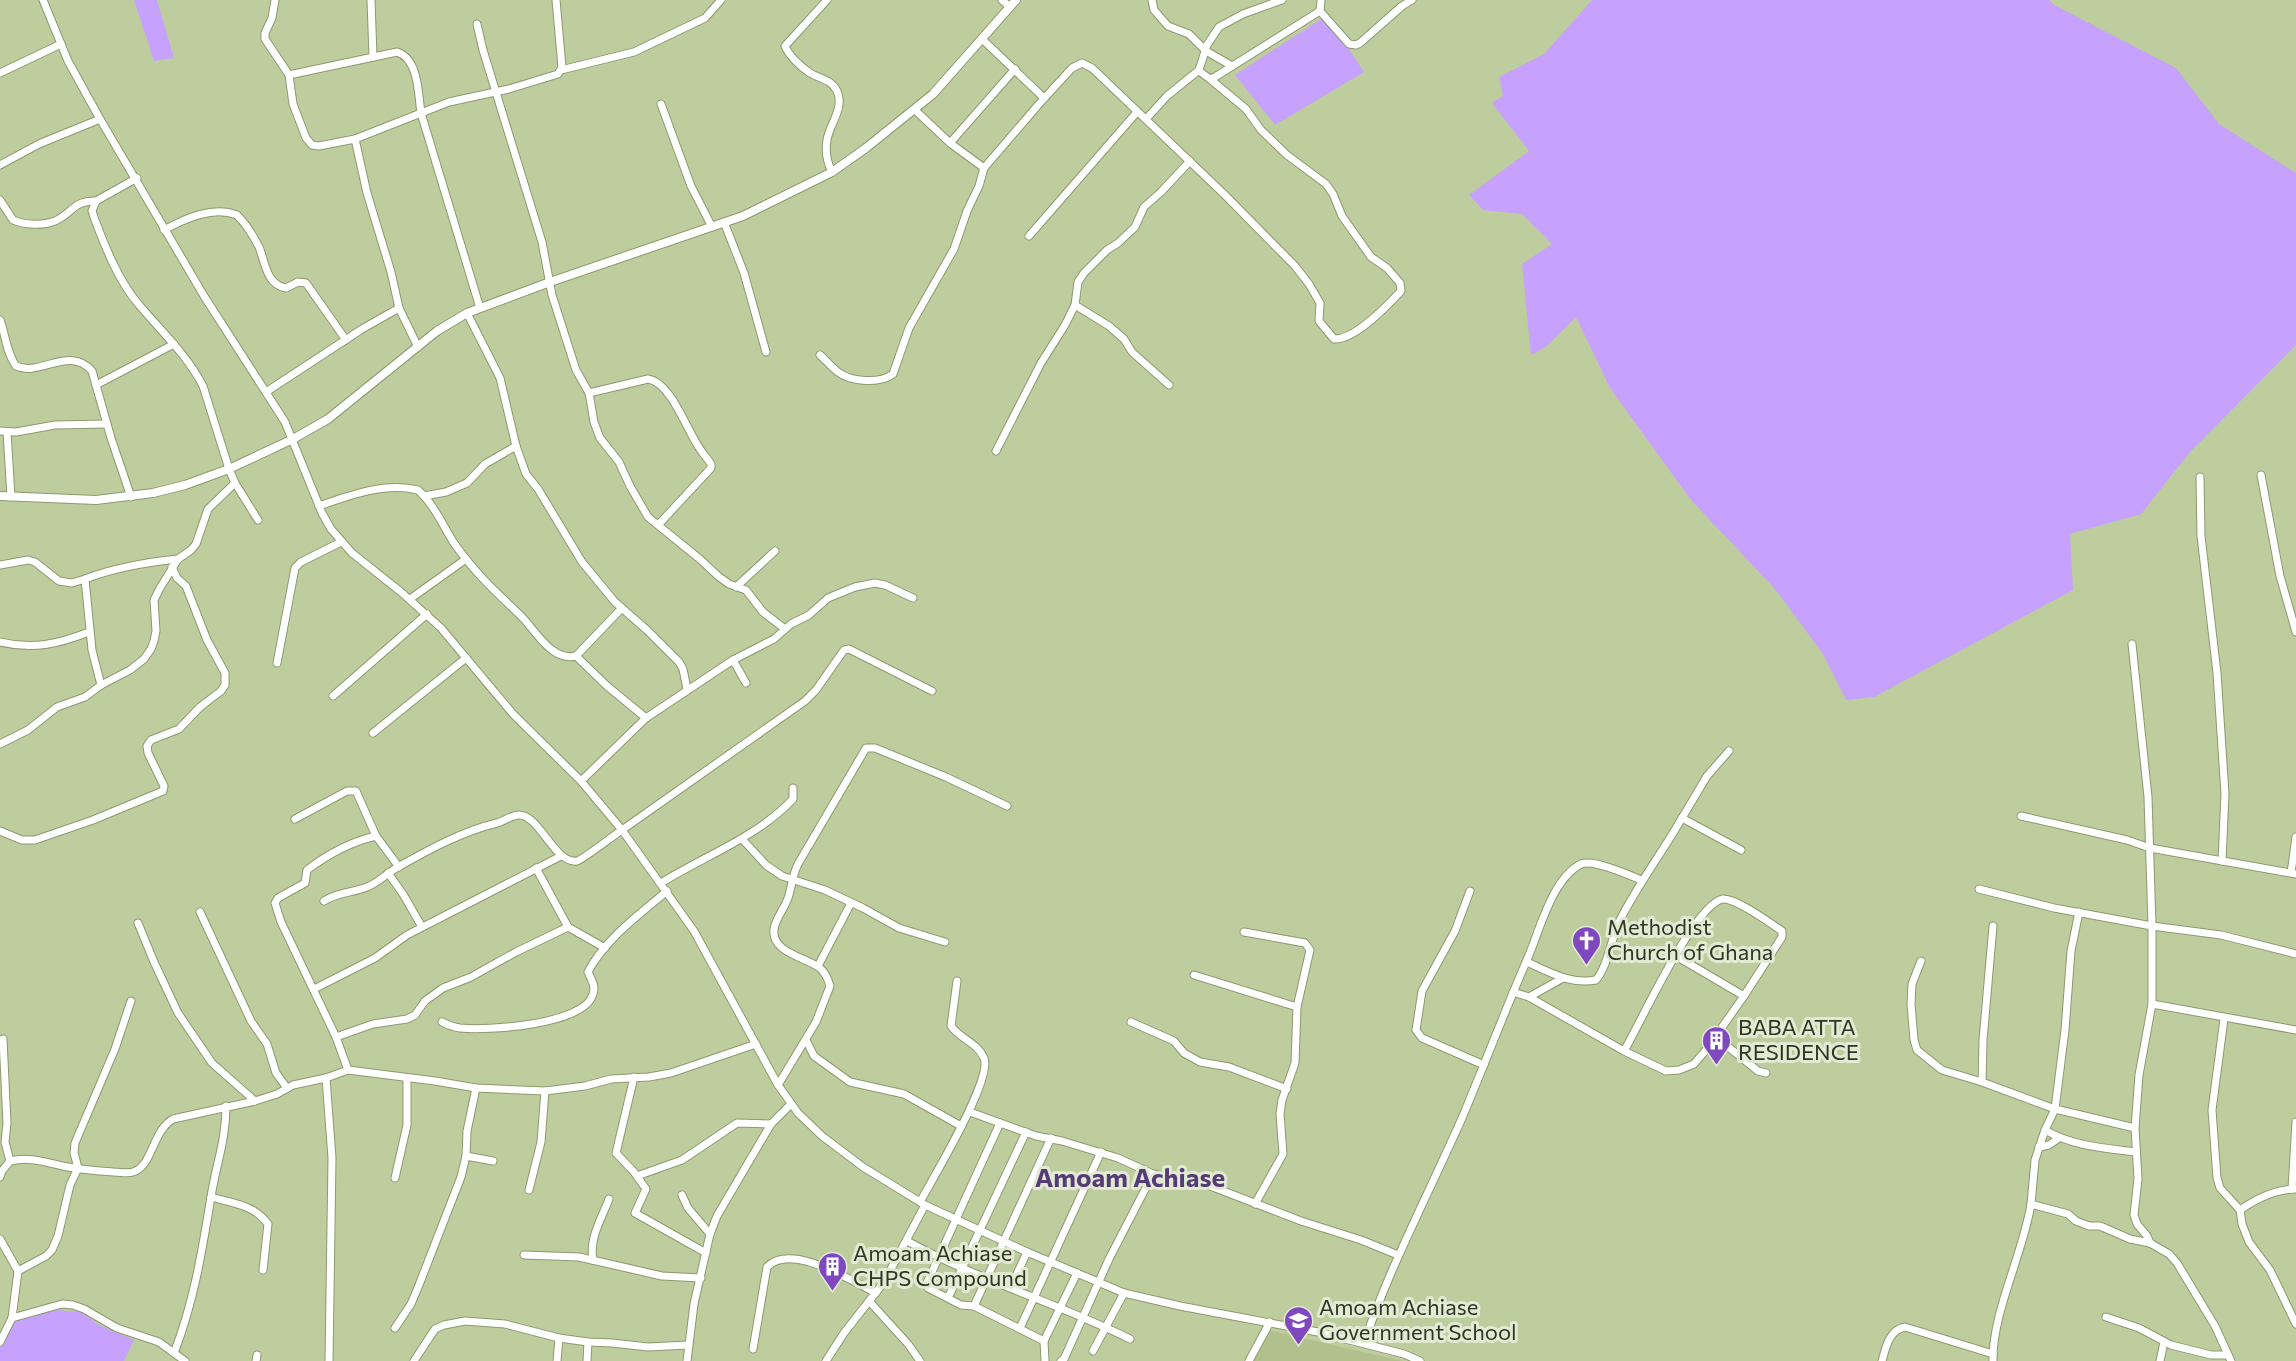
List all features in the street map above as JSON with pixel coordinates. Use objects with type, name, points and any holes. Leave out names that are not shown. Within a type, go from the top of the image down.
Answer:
[{"type":"street","points":[[44,0],[68,61],[100,119],[137,178],[164,230],[285,422],[294,439],[319,506],[331,529],[341,542],[427,614],[455,643],[513,714],[581,781],[622,830],[694,931],[778,1085],[791,1104],[822,1136],[849,1157],[923,1203],[1027,1252],[1124,1293],[1364,1343],[1420,1361]]},
{"type":"street","points":[[275,0],[272,18],[264,36],[289,75],[293,104],[306,138],[312,145],[319,146],[355,139],[449,102],[497,92],[554,76],[561,70],[634,52],[705,18],[721,0]]},
{"type":"street","points":[[371,0],[373,57]]},
{"type":"street","points":[[556,0],[561,70]]},
{"type":"street","points":[[827,0],[784,47],[808,72],[830,81],[837,91],[836,117],[826,141],[827,160],[832,172]]},
{"type":"street","points":[[0,496],[64,500],[132,497],[185,485],[229,469],[294,439],[328,419],[437,331],[466,313],[712,227],[758,209],[832,172],[915,110],[946,81],[1013,4],[1002,0]]},
{"type":"street","points":[[1152,0],[1154,10],[1168,26],[1190,34],[1205,50],[1232,66]]},
{"type":"street","points":[[1146,119],[1167,96],[1199,70],[1205,50],[1217,30],[1228,21],[1282,0]]},
{"type":"street","points":[[1321,0],[1320,11],[1349,44],[1356,45],[1412,0]]},
{"type":"street","points":[[1210,79],[1320,11]]},
{"type":"street","points":[[477,24],[542,242],[552,295],[576,370],[589,393],[594,422],[600,438],[616,456],[644,512],[718,576],[749,593],[763,612],[785,629]]},
{"type":"street","points":[[982,39],[1044,98]]},
{"type":"street","points":[[0,73],[61,44]]},
{"type":"street","points":[[289,75],[397,52],[403,54],[410,63],[416,80],[421,113],[480,308]]},
{"type":"street","points":[[820,355],[838,373],[847,377],[859,380],[882,379],[893,374],[909,328],[954,249],[984,168],[1072,68],[1082,63],[1092,68],[1190,161],[1302,275],[1320,303],[1319,321],[1334,339],[1344,338],[1359,329],[1401,291],[1400,283],[1387,268],[1371,257],[1326,184],[1287,155],[1261,130],[1246,109],[1199,70]]},
{"type":"street","points":[[950,143],[1015,69]]},
{"type":"street","points":[[661,104],[691,186],[712,227]]},
{"type":"street","points":[[915,110],[950,143],[984,168]]},
{"type":"street","points":[[1029,236],[1137,112]]},
{"type":"street","points":[[0,165],[39,144],[100,119]]},
{"type":"street","points":[[355,139],[367,193],[390,266],[399,308],[418,347]]},
{"type":"street","points":[[996,451],[1041,363],[1075,305],[1078,282],[1084,273],[1135,227],[1144,207],[1190,161]]},
{"type":"street","points":[[0,200],[13,220],[28,224],[54,222],[76,204],[96,201],[137,178]]},
{"type":"street","points":[[96,201],[92,212],[94,220],[119,274],[139,305],[196,373],[203,386],[229,469],[258,520]]},
{"type":"street","points":[[164,230],[184,219],[199,215],[227,213],[237,215],[253,237],[269,276],[275,283],[286,288],[298,282],[306,283],[346,340]]},
{"type":"street","points":[[724,222],[744,273],[766,352]]},
{"type":"street","points":[[1075,305],[1125,339],[1132,352],[1169,385]]},
{"type":"street","points":[[266,392],[399,308]]},
{"type":"street","points":[[466,313],[500,378],[516,446],[526,474],[538,489],[573,550],[622,608],[679,662],[683,669],[687,689]]},
{"type":"street","points":[[0,320],[9,354],[16,366],[29,368],[56,361],[85,363],[92,371],[126,486],[132,497]]},
{"type":"street","points":[[96,385],[174,344]]},
{"type":"street","points":[[589,393],[648,379],[655,380],[669,394],[711,464],[711,468],[658,524]]},
{"type":"street","points":[[11,497],[3,432],[55,425],[107,424]]},
{"type":"street","points":[[424,496],[446,492],[467,483],[485,464],[516,446]]},
{"type":"street","points":[[2261,475],[2280,576],[2296,632]]},
{"type":"street","points":[[2200,477],[2201,536],[2218,684],[2225,794],[2222,861]]},
{"type":"street","points":[[0,744],[28,730],[57,707],[85,697],[101,684],[138,665],[152,649],[156,631],[154,600],[178,559],[196,544],[208,509],[235,483]]},
{"type":"street","points":[[319,506],[375,490],[416,489],[424,496],[466,559],[542,641],[559,653],[576,656],[622,608]]},
{"type":"street","points":[[277,663],[295,568],[301,562],[341,542]]},
{"type":"street","points":[[736,587],[775,551]]},
{"type":"street","points":[[0,565],[27,560],[35,562],[59,581],[72,583],[99,574],[178,559]]},
{"type":"street","points":[[410,600],[466,559]]},
{"type":"street","points":[[0,831],[22,840],[35,840],[93,820],[163,791],[164,786],[148,753],[147,746],[151,740],[179,729],[200,707],[220,691],[226,679],[204,634],[186,586],[177,578],[172,567]]},
{"type":"street","points":[[85,579],[89,632],[101,684]]},
{"type":"street","points":[[581,781],[646,717],[733,660],[774,639],[791,624],[809,615],[828,598],[867,583],[885,585],[913,598]]},
{"type":"street","points":[[333,696],[427,614]]},
{"type":"street","points":[[0,642],[24,647],[36,646],[89,632]]},
{"type":"street","points":[[2132,644],[2148,797],[2152,927],[2152,1004],[2139,1075],[2135,1128],[2138,1179],[2134,1215],[2137,1224],[2150,1243]]},
{"type":"street","points":[[324,901],[335,894],[366,887],[399,867],[484,825],[501,822],[515,815],[524,815],[551,842],[561,856],[575,861],[581,860],[607,839],[805,701],[821,684],[844,650],[849,649],[932,692]]},
{"type":"street","points":[[576,656],[615,693],[646,717]]},
{"type":"street","points":[[373,734],[466,658]]},
{"type":"street","points":[[733,660],[746,683]]},
{"type":"street","points":[[778,1085],[806,1040],[830,989],[827,977],[818,966],[782,948],[774,935],[775,926],[789,895],[792,880],[812,837],[866,748],[870,747],[946,777],[1007,806]]},
{"type":"street","points":[[1527,962],[1563,978],[1580,982],[1596,980],[1600,976],[1618,924],[1641,880],[1707,776],[1729,751]]},
{"type":"street","points":[[661,883],[690,865],[742,840],[778,815],[793,799],[793,788]]},
{"type":"street","points":[[295,819],[353,790],[376,836],[399,867]]},
{"type":"street","points":[[2021,816],[2127,840],[2150,848],[2293,873],[2296,837]]},
{"type":"street","points":[[1682,818],[1741,850]]},
{"type":"street","points":[[348,1070],[336,1037],[281,922],[275,903],[278,897],[305,883],[307,870],[322,859],[333,852],[376,836]]},
{"type":"street","points":[[742,840],[766,865],[792,880],[825,890],[899,928],[945,942]]},
{"type":"street","points":[[314,989],[375,958],[397,941],[422,927],[561,856]]},
{"type":"street","points":[[1364,1343],[1398,1255],[1461,1119],[1558,886],[1581,864],[1591,863],[1641,880]]},
{"type":"street","points":[[536,868],[568,927],[605,948]]},
{"type":"street","points":[[388,873],[422,927]]},
{"type":"street","points":[[1979,890],[2152,927],[2221,935],[2296,954]]},
{"type":"street","points":[[442,1022],[459,1028],[480,1028],[561,1019],[586,1004],[593,997],[593,985],[588,972],[605,948],[623,928],[667,891]]},
{"type":"street","points":[[1470,891],[1455,931],[1422,991],[1416,1030],[1422,1038],[1484,1065]]},
{"type":"street","points":[[1513,992],[1529,997],[1624,1051],[1666,1071],[1679,1070],[1697,1061],[1716,1037],[1783,934],[1782,931],[1734,901],[1725,899],[1711,904],[1693,927],[1660,982],[1624,1051]]},
{"type":"street","points":[[818,966],[851,903]]},
{"type":"street","points":[[200,912],[251,1021],[267,1044],[276,1074],[287,1088]]},
{"type":"street","points":[[1882,1361],[1891,1336],[1896,1329],[1905,1327],[1993,1358],[1995,1332],[2023,1243],[2031,1204],[2038,1147],[2055,1109],[2065,1030],[2071,951],[2079,912]]},
{"type":"street","points":[[138,923],[178,1013],[189,1030],[212,1063],[255,1101]]},
{"type":"street","points":[[1982,1082],[1983,1040],[1993,926]]},
{"type":"street","points":[[336,1037],[374,1024],[406,1019],[415,1015],[426,1001],[443,988],[471,977],[568,927]]},
{"type":"street","points":[[1244,932],[1305,943],[1310,950],[1297,1007],[1294,1063],[1280,1114],[1283,1154],[1256,1204]]},
{"type":"street","points":[[1676,956],[1744,996]]},
{"type":"street","points":[[1921,961],[1912,984],[1914,1040],[1917,1050],[1942,1070],[2055,1109],[2135,1128]]},
{"type":"street","points":[[1194,975],[1297,1007]]},
{"type":"street","points":[[1529,997],[1563,978]]},
{"type":"street","points":[[826,1361],[844,1333],[876,1293],[907,1241],[923,1203],[970,1112],[986,1062],[976,1047],[951,1026],[957,981]]},
{"type":"street","points":[[18,1271],[46,1256],[52,1250],[58,1236],[70,1185],[78,1168],[74,1153],[75,1143],[115,1049],[131,1001]]},
{"type":"street","points":[[2152,1004],[2296,1030]]},
{"type":"street","points":[[2224,1018],[2212,1110],[2215,1132],[2214,1162],[2220,1188],[2240,1210],[2250,1242],[2270,1270],[2296,1324]]},
{"type":"street","points":[[1131,1023],[1174,1041],[1184,1053],[1200,1062],[1230,1067],[1287,1089]]},
{"type":"street","points":[[1716,1037],[1758,1071],[1766,1073]]},
{"type":"street","points":[[3,1039],[7,1123],[3,1141],[10,1161]]},
{"type":"street","points":[[806,1040],[814,1056],[850,1082],[904,1094],[961,1126]]},
{"type":"street","points":[[0,1177],[10,1161],[32,1158],[99,1172],[132,1173],[145,1162],[158,1132],[165,1123],[173,1119],[255,1101],[287,1088],[348,1070],[476,1088],[545,1091],[585,1086],[611,1079],[671,1073],[756,1044]]},
{"type":"street","points":[[395,1178],[407,1125],[407,1077]]},
{"type":"street","points":[[634,1077],[616,1153],[637,1176],[646,1191],[635,1214],[706,1253]]},
{"type":"street","points":[[326,1078],[332,1158],[328,1361]]},
{"type":"street","points":[[395,1328],[411,1304],[426,1271],[461,1177],[466,1156],[466,1131],[476,1088]]},
{"type":"street","points":[[529,1190],[541,1142],[545,1091]]},
{"type":"street","points":[[687,1361],[694,1304],[710,1234],[721,1206],[771,1124],[791,1104]]},
{"type":"street","points":[[174,1353],[187,1322],[197,1284],[211,1197],[225,1135],[226,1107]]},
{"type":"street","points":[[970,1112],[1026,1132],[1101,1152],[1132,1163],[1153,1174],[1205,1184],[1398,1255]]},
{"type":"street","points":[[2240,1210],[2274,1192],[2294,1189],[2296,1122]]},
{"type":"street","points":[[1000,1123],[926,1285],[961,1305],[974,1305],[1044,1341]]},
{"type":"street","points":[[637,1176],[682,1160],[737,1124],[771,1124]]},
{"type":"street","points":[[2045,1130],[2059,1138],[2082,1144],[2135,1152]]},
{"type":"street","points":[[948,1298],[1026,1132]]},
{"type":"street","points":[[974,1305],[1051,1138]]},
{"type":"street","points":[[2038,1147],[2049,1145],[2059,1138]]},
{"type":"street","points":[[1020,1328],[1101,1152]]},
{"type":"street","points":[[466,1156],[493,1161]]},
{"type":"street","points":[[1064,1360],[1098,1282],[1153,1174]]},
{"type":"street","points":[[682,1195],[688,1208],[710,1234]]},
{"type":"street","points":[[211,1197],[253,1209],[264,1218],[268,1224],[263,1270]]},
{"type":"street","points":[[593,1260],[592,1239],[609,1199]]},
{"type":"street","points":[[2031,1204],[2068,1214],[2076,1221],[2089,1226],[2100,1226],[2130,1239],[2150,1243],[2169,1254],[2177,1263],[2215,1326],[2229,1358]]},
{"type":"street","points":[[0,1239],[18,1271],[12,1318],[0,1342]]},
{"type":"street","points":[[907,1241],[939,1258],[1130,1339]]},
{"type":"street","points":[[1011,1287],[1027,1252]]},
{"type":"street","points":[[524,1255],[558,1255],[593,1260],[662,1276],[701,1278]]},
{"type":"street","points":[[753,1349],[767,1267],[773,1262],[804,1260],[834,1271],[876,1293]]},
{"type":"street","points":[[1045,1361],[1044,1341],[1077,1273]]},
{"type":"street","points":[[1093,1351],[1124,1293]]},
{"type":"street","points":[[869,1300],[919,1360]]},
{"type":"street","points":[[12,1318],[62,1304],[73,1305],[117,1328],[159,1342],[185,1361]]},
{"type":"street","points":[[2106,1317],[2139,1328],[2164,1342],[2229,1358]]},
{"type":"street","points":[[414,1361],[435,1329],[465,1321],[505,1324],[559,1338],[588,1342],[612,1342],[648,1347],[688,1345]]},
{"type":"street","points":[[1249,1361],[1270,1323]]},
{"type":"street","points":[[557,1361],[559,1338]]},
{"type":"street","points":[[587,1361],[588,1342]]},
{"type":"street","points":[[2160,1361],[2164,1342]]},
{"type":"shaded area","points":[[134,0],[157,0],[174,58],[154,61]]},
{"type":"shaded area","points":[[1592,0],[2049,0],[2054,5],[2176,68],[2219,124],[2296,173],[2296,345],[2190,452],[2141,514],[2070,534],[2073,590],[1874,697],[1846,700],[1823,654],[1775,589],[1691,500],[1610,388],[1576,317],[1547,346],[1531,355],[1522,264],[1552,244],[1522,214],[1483,210],[1469,195],[1529,151],[1492,103],[1503,96],[1499,77],[1544,54]]},
{"type":"shaded area","points":[[1327,15],[1364,72],[1275,125],[1235,75]]},
{"type":"shaded area","points":[[56,1310],[82,1312],[99,1325],[134,1340],[124,1361],[0,1361],[0,1346],[17,1317]]},
{"type":"shaded area","name":"Amoam Achiase Government School","points":[[1268,1330],[1403,1361],[1252,1361]]},
{"type":"place","name":"Methodist Church of Ghana","points":[[1586,966]]},
{"type":"place","name":"BABA ATTA RESIDENCE","points":[[1717,1066]]},
{"type":"place","name":"Amoam Achiase CHPS Compound","points":[[832,1292]]},
{"type":"place","name":"Amoam Achiase Government School","points":[[1298,1346]]},
{"type":"district","name":"Amoam Achiase","points":[[1130,1178]]}]
